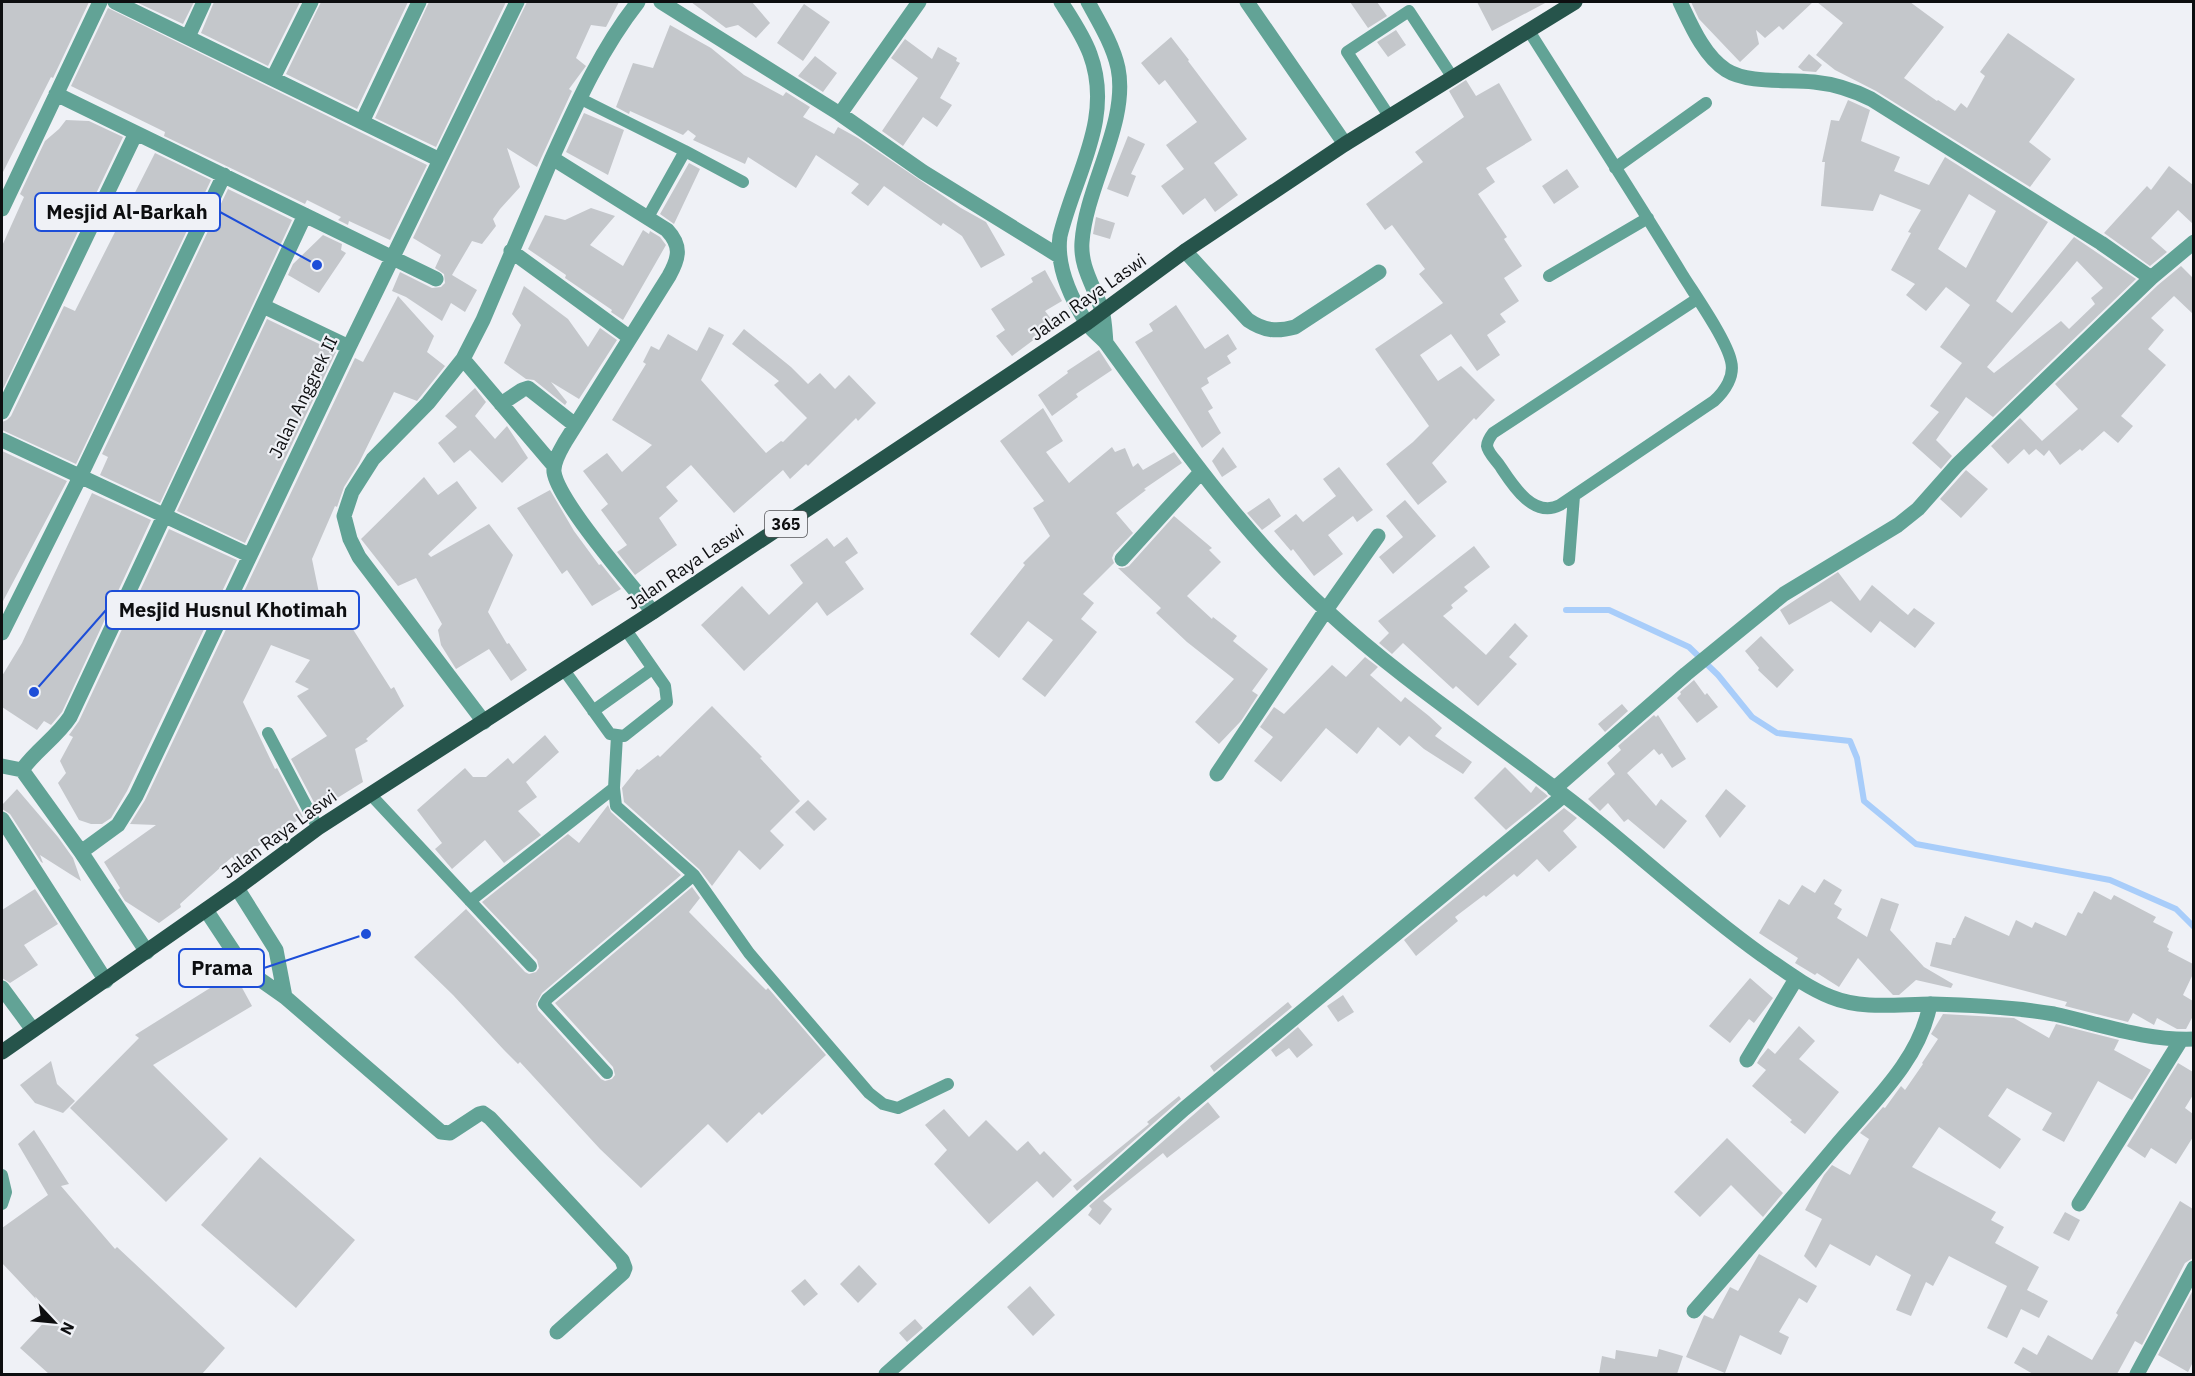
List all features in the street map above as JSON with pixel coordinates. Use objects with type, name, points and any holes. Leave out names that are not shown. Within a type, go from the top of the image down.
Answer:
[{"type":"main road","name":"Jalan Raya Laswi","points":[[2,1053],[237,888],[318,828],[626,630],[1087,323],[1185,251],[1345,144],[1575,2]]},
{"type":"street","points":[[2,210],[100,2]]},
{"type":"street","points":[[115,2],[440,160]]},
{"type":"street","points":[[188,37],[204,2]]},
{"type":"street","points":[[273,78],[310,2]]},
{"type":"street","points":[[362,122],[419,2]]},
{"type":"street","name":"Jalan Anggrek II","points":[[81,852],[118,825],[136,796],[249,555],[518,2]]},
{"type":"street","points":[[484,722],[359,556],[350,539],[344,516],[352,492],[373,459],[428,403],[464,359],[579,98],[607,45],[638,2]]},
{"type":"street","points":[[661,2],[840,114],[923,172],[1059,256]]},
{"type":"street","points":[[840,114],[919,2]]},
{"type":"street","points":[[1061,2],[1090,52],[1095,69],[1099,103],[1088,150],[1063,224],[1059,246],[1059,256],[1071,292],[1087,323],[1106,343],[1201,472],[1269,554],[1326,610],[1417,686],[1601,824],[1726,929],[1796,979],[1816,990],[1845,1002],[1872,1005],[1930,1004],[2016,1008],[2053,1014],[2146,1036],[2187,1040],[2079,1204]]},
{"type":"street","points":[[1088,2],[1115,59],[1119,82],[1114,123],[1089,207],[1082,244],[1085,271],[1103,312],[1106,343]]},
{"type":"street","points":[[1247,2],[1345,144]]},
{"type":"street","points":[[1680,2],[1700,39],[1715,60],[1726,70],[1748,78],[1825,83],[1863,95],[2101,243],[2151,279]]},
{"type":"street","points":[[56,94],[436,279]]},
{"type":"street","points":[[2,412],[136,133]]},
{"type":"street","points":[[552,158],[673,236],[677,244],[678,257],[669,276],[575,425],[554,466]]},
{"type":"street","points":[[2,633],[81,477],[224,175]]},
{"type":"street","points":[[22,770],[32,756],[59,732],[70,717],[305,214]]},
{"type":"street","points":[[886,1374],[1184,1109],[1559,792],[1686,674],[1784,594],[1898,525],[1918,509],[1957,465],[2151,279],[2193,242]]},
{"type":"street","points":[[511,251],[629,338]]},
{"type":"street","points":[[1185,251],[1248,320],[1260,328],[1270,330],[1295,327],[1379,272]]},
{"type":"street","points":[[263,306],[349,348]]},
{"type":"street","points":[[464,359],[554,466],[557,483],[567,501],[653,612]]},
{"type":"street","points":[[501,404],[528,388],[575,425]]},
{"type":"street","points":[[2,440],[249,555]]},
{"type":"street","points":[[1122,559],[1201,472]]},
{"type":"street","points":[[1217,774],[1378,536]]},
{"type":"street","points":[[2,766],[22,770],[81,852],[147,952]]},
{"type":"street","points":[[2,819],[106,981]]},
{"type":"street","points":[[237,888],[276,950],[285,997]]},
{"type":"street","points":[[206,910],[245,969],[285,997],[441,1132],[450,1133],[479,1114],[483,1113],[490,1118],[622,1260],[625,1268],[623,1273],[557,1332]]},
{"type":"street","points":[[1747,1059],[1796,979]]},
{"type":"street","points":[[2,988],[33,1030]]},
{"type":"street","points":[[1694,1311],[1898,1072],[1923,1031],[1930,1004]]},
{"type":"street","points":[[2137,1374],[2193,1268]]},
{"type":"lane","points":[[1389,116],[1347,52],[1409,11],[1453,78]]},
{"type":"lane","points":[[1528,32],[1648,218],[1697,299],[1729,355],[1732,371],[1718,397],[1574,496],[1554,508],[1532,503],[1515,487],[1490,451],[1487,444],[1490,436],[1505,423],[1697,299]]},
{"type":"lane","points":[[579,98],[743,182]]},
{"type":"lane","points":[[1616,168],[1706,103]]},
{"type":"lane","points":[[648,218],[685,151]]},
{"type":"lane","points":[[1549,276],[1648,218]]},
{"type":"lane","points":[[1569,560],[1574,496]]},
{"type":"lane","points":[[564,670],[610,734],[624,736],[632,731],[668,702],[665,686],[626,630]]},
{"type":"lane","points":[[593,711],[652,669]]},
{"type":"lane","points":[[268,733],[318,828]]},
{"type":"lane","points":[[617,736],[614,788],[616,806],[694,875],[749,952],[869,1093],[883,1104],[898,1108],[948,1084]]},
{"type":"lane","points":[[470,900],[614,788]]},
{"type":"lane","points":[[370,794],[531,966]]},
{"type":"lane","points":[[607,1073],[544,1004],[547,999],[694,875]]},
{"type":"lane","points":[[2,1175],[6,1192],[2,1204]]},
{"type":"building","points":[[2,2],[89,2],[53,78],[51,77],[2,174]]},
{"type":"building","points":[[136,2],[194,2],[183,24]]},
{"type":"building","points":[[214,2],[300,2],[268,66],[201,33]]},
{"type":"building","points":[[321,2],[408,2],[357,109],[286,74]]},
{"type":"building","points":[[429,2],[506,2],[436,147],[375,118]]},
{"type":"building","points":[[527,2],[619,2],[606,27],[591,25],[576,58],[586,66],[569,89],[572,91],[537,167],[507,148],[520,187],[493,219],[496,226],[482,244],[472,241],[452,275],[477,290],[465,312],[451,303],[442,321],[406,297],[392,291],[400,272],[432,288],[441,287],[445,283],[444,274],[435,268],[441,255],[413,238]]},
{"type":"building","points":[[691,2],[752,2],[770,23],[756,38],[738,25],[726,28]]},
{"type":"building","points":[[1350,2],[1377,2],[1387,16],[1368,28]]},
{"type":"building","points":[[1477,2],[1547,2],[1492,31]]},
{"type":"building","points":[[1691,2],[1813,2],[1783,30],[1779,26],[1765,38],[1756,30],[1759,44],[1740,62],[1699,19]]},
{"type":"building","points":[[1817,2],[1910,2],[1944,27],[1904,78],[1955,111],[1961,103],[1967,108],[1985,76],[1980,72],[2008,33],[2075,79],[2029,142],[2051,159],[2030,187],[1876,91],[1835,70],[1816,55],[1843,23]]},
{"type":"building","points":[[804,4],[830,22],[803,61],[777,43]]},
{"type":"building","points":[[108,8],[427,165],[390,240],[349,221],[348,225],[338,220],[341,217],[307,200],[305,204],[164,136],[165,132],[71,86]]},
{"type":"building","points":[[670,25],[711,48],[744,75],[783,96],[786,92],[810,107],[803,117],[834,134],[838,127],[858,138],[961,208],[986,222],[1005,255],[981,268],[962,236],[943,223],[941,226],[884,186],[868,206],[851,193],[859,184],[816,155],[796,188],[748,157],[745,164],[693,140],[696,136],[688,130],[683,135],[616,107],[633,63],[653,68]]},
{"type":"building","points":[[1396,30],[1406,45],[1388,57],[1377,42]]},
{"type":"building","points":[[1171,37],[1247,139],[1214,163],[1238,195],[1215,212],[1205,198],[1183,215],[1161,186],[1184,169],[1166,145],[1197,122],[1165,80],[1159,85],[1141,63]]},
{"type":"building","points":[[905,39],[932,59],[938,47],[957,58],[956,61],[960,63],[940,98],[952,105],[937,127],[923,117],[903,146],[882,131],[918,78],[891,58]]},
{"type":"building","points":[[1809,54],[1822,65],[1816,72],[1803,71],[1798,67]]},
{"type":"building","points":[[815,56],[837,73],[823,92],[798,76]]},
{"type":"building","points":[[1466,80],[1476,96],[1499,83],[1532,140],[1486,168],[1495,182],[1478,194],[1507,237],[1504,239],[1522,266],[1504,278],[1519,301],[1500,314],[1506,322],[1487,335],[1500,355],[1477,371],[1451,334],[1420,355],[1438,381],[1461,366],[1495,400],[1476,420],[1474,418],[1432,463],[1447,482],[1418,505],[1386,464],[1429,426],[1375,349],[1443,303],[1419,274],[1425,269],[1392,225],[1385,230],[1366,204],[1423,162],[1415,152],[1464,117],[1449,91]]},
{"type":"building","points":[[1848,100],[1870,110],[1861,141],[1900,157],[1894,171],[1929,185],[1945,157],[2048,222],[1996,301],[2012,313],[2074,237],[2136,279],[1993,417],[1966,397],[1936,440],[1952,456],[1941,469],[1912,443],[1939,412],[1930,406],[1962,363],[1940,347],[1970,305],[1946,287],[1926,311],[1906,295],[1915,284],[1891,270],[1921,210],[1880,194],[1873,211],[1821,206],[1825,162],[1822,162],[1831,120],[1839,121]],"holes":[[[1969,194],[1996,211],[1966,268],[1938,249]],[[2077,261],[2103,288],[2091,298],[2095,304],[2069,329],[2061,321],[1994,373],[1987,367]]]},
{"type":"building","points":[[584,113],[624,130],[608,175],[566,152]]},
{"type":"building","points":[[66,120],[89,121],[123,137],[2,391],[2,246],[24,197],[20,194],[45,141]]},
{"type":"building","points":[[1128,136],[1145,144],[1131,174],[1136,176],[1128,197],[1107,189]]},
{"type":"building","points":[[155,153],[211,180],[76,464],[2,430],[2,422],[11,416],[64,306],[75,311]]},
{"type":"building","points":[[689,163],[700,169],[674,224],[660,214]]},
{"type":"building","points":[[2169,166],[2193,185],[2193,224],[2178,210],[2151,238],[2167,252],[2150,266],[2104,233],[2147,186],[2151,190]]},
{"type":"building","points":[[1567,169],[1579,187],[1554,204],[1542,186]]},
{"type":"building","points":[[228,189],[292,220],[160,503],[100,475],[108,457],[102,454]]},
{"type":"building","points":[[591,208],[615,216],[590,245],[623,266],[643,230],[660,237],[666,245],[623,320],[565,278],[566,275],[528,249],[545,215],[565,220]]},
{"type":"building","points":[[1096,217],[1115,223],[1110,239],[1093,234]]},
{"type":"building","points":[[323,235],[342,244],[341,250],[346,253],[319,293],[288,275],[293,264]]},
{"type":"building","points":[[2181,266],[2193,278],[2193,314],[2174,296],[2151,318],[2164,330],[2148,349],[2166,365],[2121,416],[2133,426],[2118,443],[2104,431],[2082,451],[2080,449],[2060,465],[2049,450],[2044,456],[2036,449],[2029,455],[2024,449],[2008,464],[1991,446],[2020,418],[2042,441],[2078,409],[2055,384],[2158,285]]},
{"type":"building","points":[[1045,270],[1062,301],[1045,311],[1055,324],[1012,356],[996,336],[1005,330],[991,309],[1033,282],[1031,278]]},
{"type":"building","points":[[524,286],[568,319],[588,347],[600,328],[617,340],[579,399],[551,382],[567,402],[565,405],[534,380],[526,379],[504,363],[521,325],[512,314]]},
{"type":"building","points":[[398,296],[434,336],[427,352],[445,366],[417,401],[394,392],[359,463],[344,487],[312,559],[320,598],[332,593],[343,623],[347,620],[391,689],[394,687],[404,706],[366,739],[368,741],[355,749],[363,782],[318,810],[291,759],[327,736],[297,696],[309,689],[295,682],[310,660],[271,645],[243,702],[275,769],[277,768],[303,817],[235,861],[232,857],[180,904],[181,907],[159,923],[125,901],[104,862],[156,825],[130,824],[145,800],[355,358],[363,362]]},
{"type":"building","points":[[1176,305],[1205,349],[1228,334],[1237,349],[1227,356],[1231,363],[1207,378],[1209,383],[1201,388],[1213,408],[1208,411],[1221,433],[1202,448],[1135,342],[1153,331],[1149,324]]},
{"type":"building","points":[[267,319],[336,352],[245,543],[177,511]]},
{"type":"building","points":[[709,327],[724,335],[701,380],[766,453],[781,441],[783,442],[807,418],[774,385],[779,381],[732,344],[744,329],[791,367],[808,384],[820,373],[835,389],[849,375],[876,403],[858,421],[856,418],[808,466],[806,464],[790,479],[783,470],[734,513],[691,465],[666,487],[678,501],[659,518],[677,545],[635,575],[617,552],[627,545],[601,510],[608,504],[583,471],[607,453],[622,472],[652,445],[612,420],[646,364],[643,362],[651,346],[659,350],[668,334],[697,351]]},
{"type":"building","points":[[1099,350],[1112,370],[1076,394],[1078,397],[1052,416],[1038,395],[1068,373],[1067,371]]},
{"type":"building","points":[[475,388],[486,402],[475,416],[495,439],[507,426],[528,458],[502,483],[470,450],[454,463],[438,443],[457,427],[445,416]]},
{"type":"building","points":[[1043,408],[1063,441],[1046,452],[1069,483],[1112,447],[1115,452],[1125,448],[1133,467],[1138,463],[1143,470],[1174,452],[1182,463],[1144,489],[1146,490],[1116,513],[1133,533],[1114,553],[1112,558],[1114,563],[1083,594],[1094,603],[1081,619],[1097,632],[1045,697],[1022,679],[1053,640],[1028,621],[999,658],[970,634],[1025,565],[1023,563],[1050,536],[1033,508],[1044,501],[1000,441]]},
{"type":"building","points":[[1223,447],[1237,467],[1222,477],[1212,461]]},
{"type":"building","points":[[2,451],[67,481],[2,603]]},
{"type":"building","points":[[1339,467],[1373,510],[1357,522],[1353,516],[1328,535],[1343,554],[1314,576],[1293,549],[1291,551],[1274,531],[1296,514],[1303,522],[1336,496],[1323,479]]},
{"type":"building","points":[[1966,470],[1988,489],[1961,518],[1940,499]]},
{"type":"building","points":[[424,477],[438,495],[457,481],[477,508],[428,554],[431,557],[489,524],[513,555],[488,612],[507,644],[509,643],[527,670],[511,681],[489,649],[456,669],[441,645],[438,630],[442,624],[416,578],[398,586],[361,539]]},
{"type":"building","points":[[550,490],[574,531],[599,565],[601,564],[621,589],[592,606],[567,570],[562,574],[517,508]]},
{"type":"building","points":[[92,493],[151,520],[62,712],[51,725],[44,721],[37,730],[2,707],[2,676],[22,643]]},
{"type":"building","points":[[1269,498],[1281,516],[1262,530],[1247,513]]},
{"type":"building","points":[[1405,500],[1436,536],[1393,574],[1379,557],[1403,537],[1386,516]]},
{"type":"building","points":[[1174,516],[1212,548],[1209,550],[1221,562],[1187,596],[1212,619],[1213,617],[1237,636],[1233,641],[1268,669],[1252,691],[1258,695],[1241,721],[1219,744],[1195,722],[1234,679],[1187,642],[1156,613],[1161,608],[1118,568],[1129,566]]},
{"type":"building","points":[[169,529],[237,560],[127,791],[111,818],[102,824],[91,824],[79,820],[58,783],[66,773],[60,761],[73,737],[69,735],[79,721]]},
{"type":"building","points":[[847,537],[858,553],[845,562],[864,589],[827,616],[817,602],[744,671],[701,625],[742,586],[769,615],[803,583],[790,565],[827,538],[834,547]]},
{"type":"building","points":[[1474,546],[1490,567],[1464,587],[1468,591],[1451,605],[1453,608],[1443,616],[1486,655],[1515,623],[1528,636],[1509,657],[1517,664],[1478,706],[1456,686],[1453,689],[1403,643],[1392,654],[1379,643],[1389,633],[1378,621]]},
{"type":"building","points":[[1838,572],[1860,601],[1872,585],[1908,615],[1914,608],[1935,623],[1915,648],[1880,621],[1871,633],[1831,601],[1789,625],[1780,610]]},
{"type":"building","points":[[1761,636],[1794,670],[1777,688],[1758,670],[1759,668],[1745,651]]},
{"type":"building","points":[[1365,657],[1378,667],[1370,675],[1401,702],[1405,697],[1429,716],[1442,728],[1435,736],[1472,762],[1463,774],[1424,749],[1409,736],[1400,746],[1378,727],[1357,754],[1326,728],[1281,782],[1254,761],[1273,737],[1260,727],[1274,707],[1284,714],[1332,665],[1346,677]]},
{"type":"building","points":[[1694,680],[1718,707],[1697,723],[1677,698],[1680,692]]},
{"type":"building","points":[[1622,704],[1628,711],[1605,732],[1598,724]]},
{"type":"building","points":[[712,706],[762,757],[760,758],[800,801],[770,831],[784,845],[760,870],[739,850],[712,886],[699,869],[624,802],[622,788],[637,769],[639,770],[658,755],[660,757]]},
{"type":"building","points":[[1654,715],[1656,717],[1658,715],[1686,759],[1672,768],[1662,753],[1659,755],[1654,749],[1627,773],[1656,806],[1661,799],[1687,821],[1664,849],[1628,819],[1624,822],[1608,803],[1600,811],[1588,799],[1615,774],[1607,763],[1621,750],[1618,746]]},
{"type":"building","points":[[545,735],[559,752],[526,782],[537,797],[518,811],[541,835],[504,863],[485,840],[452,869],[435,849],[442,843],[417,810],[465,768],[473,777],[486,777],[508,758],[513,764]]},
{"type":"building","points":[[1505,767],[1531,793],[1536,786],[1548,796],[1506,830],[1474,798]]},
{"type":"building","points":[[17,789],[73,858],[81,881],[40,855],[43,863],[41,862],[10,814],[2,809],[2,805]]},
{"type":"building","points":[[1726,789],[1746,806],[1720,838],[1705,816]]},
{"type":"building","points":[[808,800],[827,819],[814,831],[795,812]]},
{"type":"building","points":[[608,805],[611,812],[681,875],[542,993],[536,1004],[538,1010],[601,1079],[605,1081],[612,1079],[615,1075],[613,1067],[555,1003],[692,887],[700,898],[689,912],[766,990],[768,988],[826,1055],[762,1115],[759,1112],[727,1143],[708,1124],[641,1188],[600,1149],[520,1062],[518,1064],[414,957],[466,909],[525,972],[529,974],[536,972],[539,968],[537,960],[482,902],[568,834],[579,843]]},
{"type":"building","points":[[1564,808],[1577,818],[1563,831],[1577,847],[1549,872],[1537,859],[1517,877],[1514,874],[1486,897],[1484,895],[1455,917],[1458,921],[1416,956],[1404,940]]},
{"type":"building","points":[[1824,879],[1842,890],[1834,904],[1842,909],[1837,918],[1867,937],[1881,898],[1899,904],[1890,930],[1924,967],[1953,984],[1951,988],[1916,980],[1899,995],[1893,995],[1858,958],[1839,987],[1795,963],[1798,958],[1759,933],[1779,899],[1789,905],[1802,885],[1815,893]]},
{"type":"building","points":[[35,889],[58,924],[24,945],[38,965],[10,983],[2,978],[2,910]]},
{"type":"building","points":[[2094,891],[2111,900],[2114,895],[2156,917],[2153,922],[2173,932],[2167,947],[2168,951],[2193,964],[2193,974],[2183,995],[2193,1001],[2193,1016],[2186,1029],[2177,1029],[2157,1018],[2154,1025],[2133,1013],[2128,1022],[2065,1006],[2067,1002],[1930,966],[1936,942],[1951,945],[1965,916],[2009,936],[2016,920],[2032,928],[2035,922],[2066,936],[2078,912],[2082,914]]},
{"type":"building","points":[[234,973],[252,1006],[153,1065],[228,1139],[166,1202],[70,1108],[139,1038],[135,1035]]},
{"type":"building","points":[[1750,978],[1773,998],[1754,1023],[1749,1019],[1730,1043],[1709,1026]]},
{"type":"building","points":[[1343,995],[1354,1012],[1338,1022],[1327,1006]]},
{"type":"building","points":[[1288,1002],[1292,1007],[1214,1072],[1210,1066]]},
{"type":"building","points":[[1943,1014],[2014,1018],[2049,1038],[2056,1024],[2119,1040],[2114,1050],[2151,1070],[2132,1100],[2098,1081],[2064,1142],[2042,1130],[2052,1113],[2007,1088],[1988,1116],[2021,1139],[2000,1169],[1939,1127],[1912,1167],[1996,1212],[1991,1220],[2004,1227],[1995,1243],[2039,1267],[2027,1290],[2048,1301],[2039,1318],[2021,1309],[2007,1338],[1987,1328],[2007,1286],[1949,1256],[1933,1286],[1926,1282],[1911,1316],[1896,1310],[1911,1275],[1876,1255],[1870,1266],[1830,1244],[1816,1268],[1804,1256],[1822,1219],[1805,1210],[1824,1175],[1832,1165],[1850,1175],[1869,1139],[1860,1133],[1883,1107],[1885,1108],[1901,1086],[1905,1090],[1938,1039],[1931,1034]]},
{"type":"building","points":[[1799,1026],[1815,1041],[1799,1059],[1839,1092],[1805,1134],[1752,1086],[1766,1070],[1757,1063],[1760,1058],[1768,1048],[1775,1054]]},
{"type":"building","points":[[1298,1027],[1313,1045],[1297,1058],[1289,1048],[1276,1057],[1271,1050]]},
{"type":"building","points":[[51,1061],[57,1084],[75,1101],[63,1113],[35,1103],[20,1085]]},
{"type":"building","points":[[2178,1063],[2193,1072],[2193,1095],[2185,1108],[2193,1114],[2193,1137],[2176,1164],[2151,1148],[2145,1158],[2127,1146]]},
{"type":"building","points":[[1179,1096],[1181,1099],[1077,1191],[1073,1186],[1149,1124],[1147,1122]]},
{"type":"building","points":[[1208,1102],[1220,1117],[1167,1158],[1163,1153],[1103,1201],[1112,1209],[1100,1225],[1088,1215],[1092,1209],[1089,1206]]},
{"type":"building","points":[[944,1109],[969,1137],[986,1120],[1017,1151],[1028,1141],[1040,1155],[1044,1151],[1072,1180],[1053,1198],[1037,1181],[989,1224],[934,1164],[947,1150],[925,1125]]},
{"type":"building","points":[[34,1130],[69,1184],[61,1186],[115,1249],[117,1247],[225,1348],[202,1374],[49,1374],[20,1348],[51,1315],[2,1263],[2,1228],[48,1195],[18,1144]]},
{"type":"building","points":[[1727,1138],[1783,1193],[1763,1217],[1731,1185],[1700,1217],[1674,1192]]},
{"type":"building","points":[[260,1157],[355,1240],[296,1308],[201,1225]]},
{"type":"building","points":[[2180,1201],[2193,1209],[2193,1258],[2185,1263],[2142,1345],[2135,1341],[2117,1374],[2033,1374],[2014,1363],[2023,1347],[2037,1355],[2048,1335],[2092,1360]]},
{"type":"building","points":[[2065,1212],[2080,1220],[2069,1241],[2053,1233]]},
{"type":"building","points":[[1759,1254],[1817,1286],[1807,1303],[1799,1298],[1779,1332],[1789,1337],[1781,1355],[1740,1335],[1725,1373],[1686,1357],[1704,1315],[1713,1319],[1730,1287],[1738,1291]]},
{"type":"building","points":[[859,1265],[877,1284],[858,1303],[840,1284]]},
{"type":"building","points":[[805,1279],[818,1294],[804,1306],[791,1291]]},
{"type":"building","points":[[1030,1286],[1055,1315],[1033,1336],[1007,1307]]},
{"type":"building","points":[[2193,1290],[2193,1362],[2188,1372],[2158,1355]]},
{"type":"building","points":[[915,1319],[923,1328],[907,1342],[899,1333]]},
{"type":"building","points":[[1659,1349],[1683,1356],[1677,1374],[1599,1374],[1602,1356],[1615,1359],[1616,1350],[1657,1357]]},
{"type":"waterway","points":[[1566,610],[1609,610],[1689,647],[1718,675],[1752,717],[1777,733],[1850,741],[1857,758],[1864,801],[1916,844],[2110,880],[2176,909],[2194,927]]},
{"type":"place","name":"Mesjid Al-Barkah","points":[[317,265]]},
{"type":"place","name":"Mesjid Husnul Khotimah","points":[[34,692]]},
{"type":"place","name":"Prama","points":[[366,934]]}]
